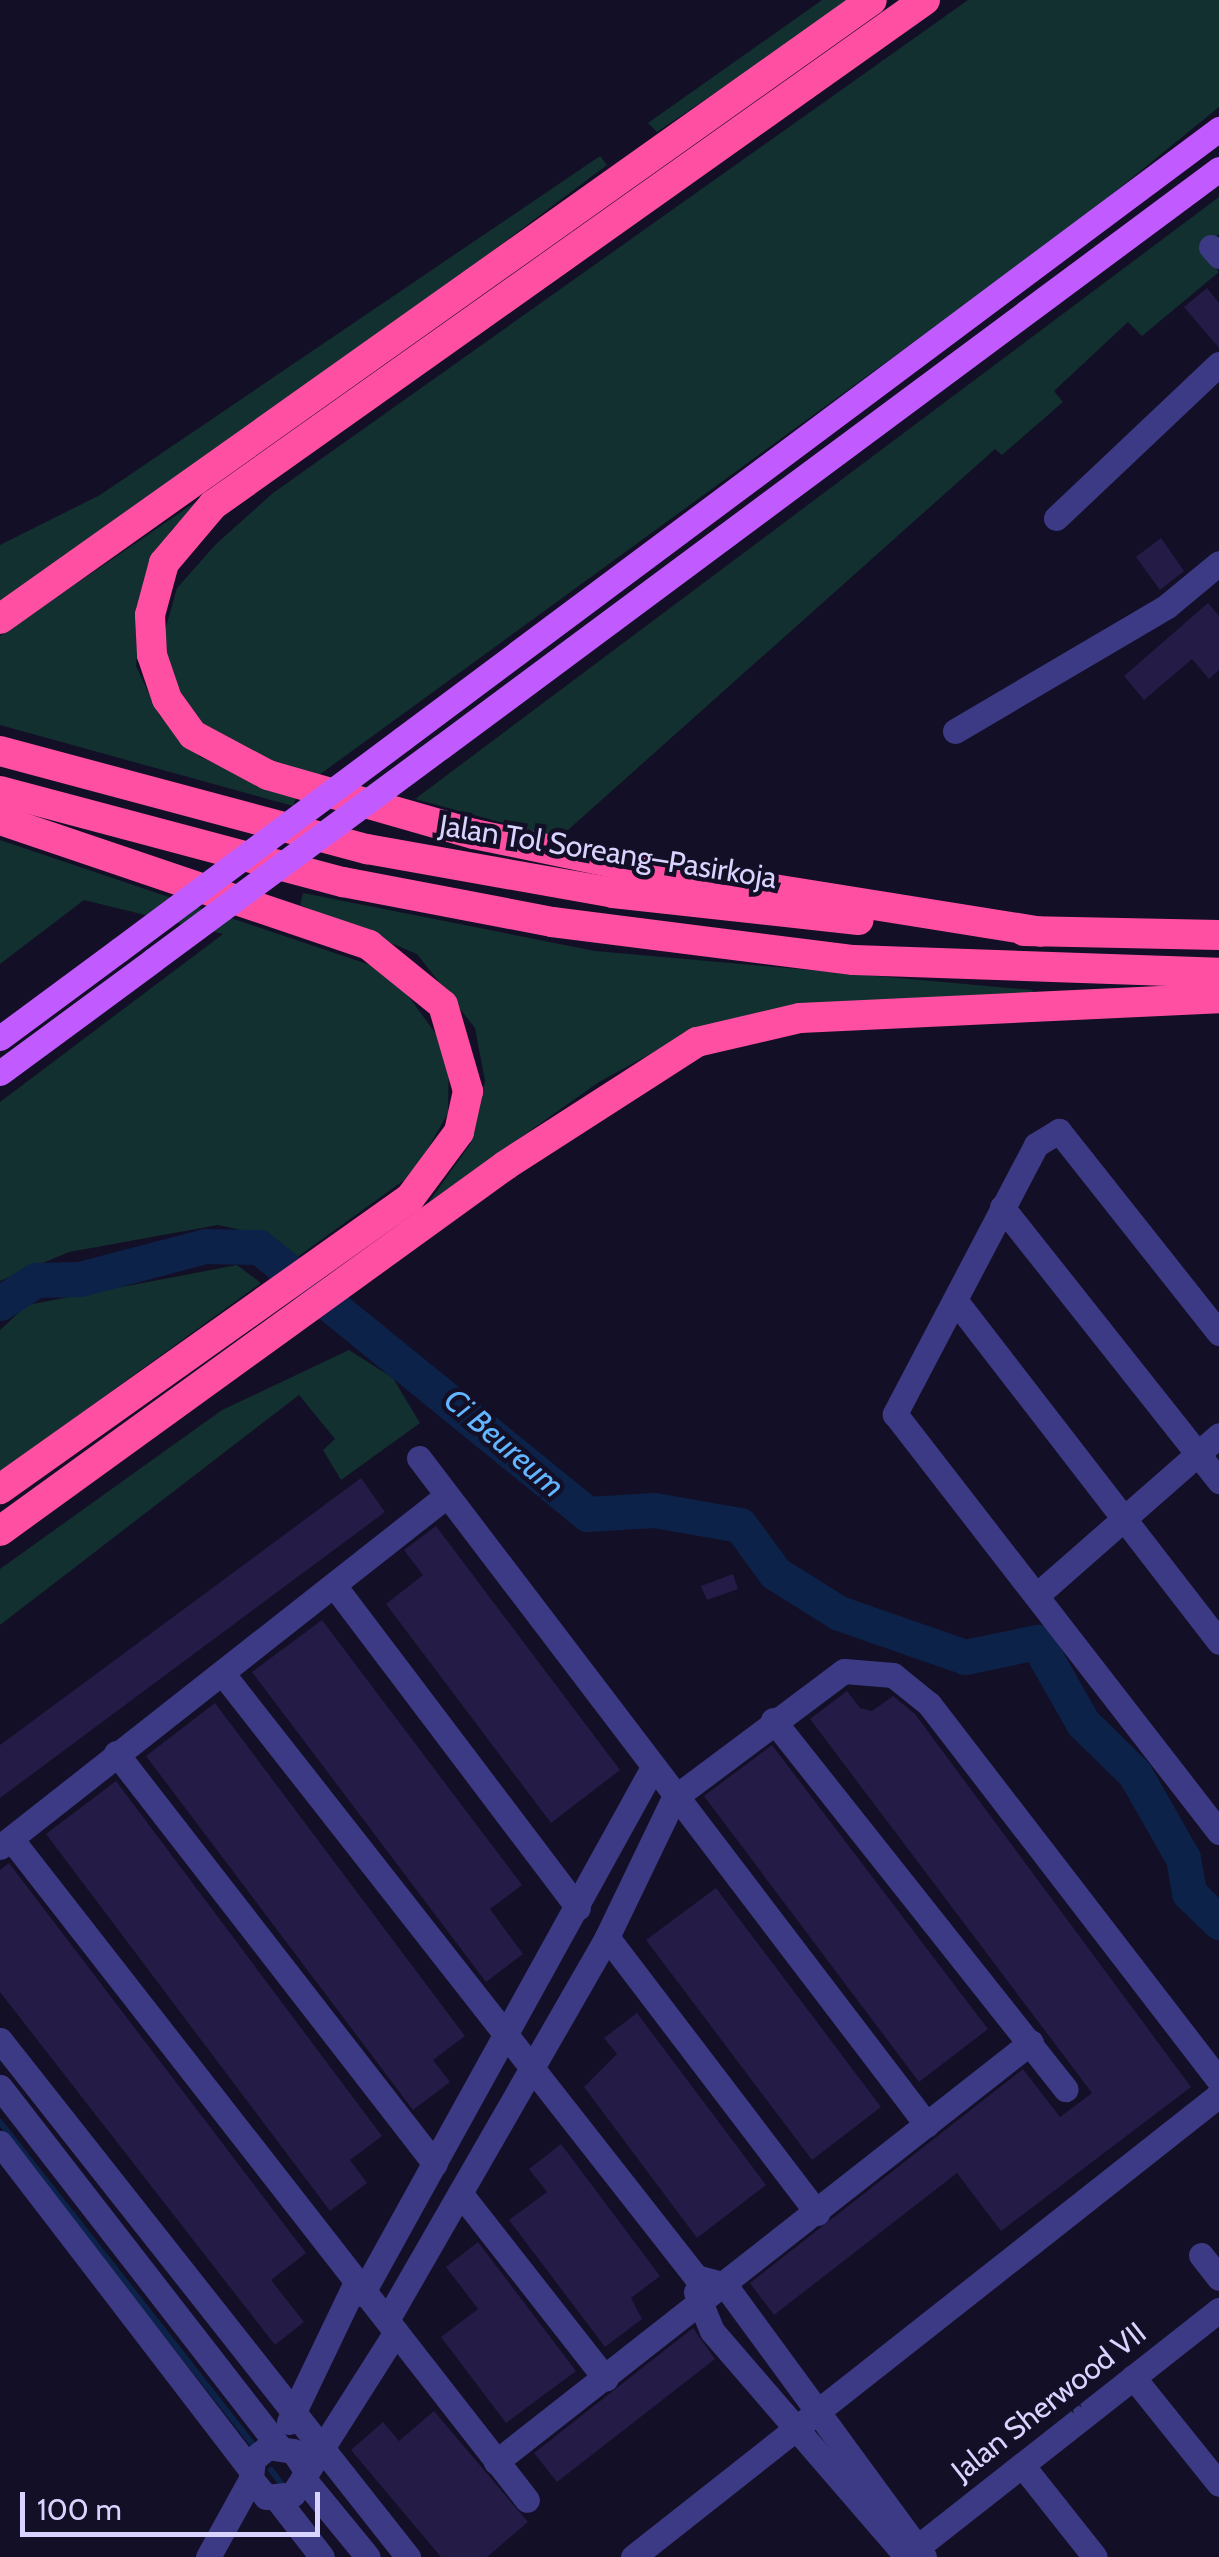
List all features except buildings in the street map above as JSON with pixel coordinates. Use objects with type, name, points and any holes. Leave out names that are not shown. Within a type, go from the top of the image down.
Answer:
[{"type":"highway","points":[[0,619],[872,0]]},
{"type":"highway","points":[[925,0],[214,505],[164,563],[150,615],[152,656],[167,699],[193,735],[268,775],[586,858],[1041,932]]},
{"type":"highway","name":"Jalan Tol Soreang–Pasirkoja","points":[[0,752],[367,849],[613,893],[1041,932],[1219,935]]},
{"type":"highway","points":[[0,791],[343,882],[552,922],[854,960],[1219,973]]},
{"type":"highway","points":[[0,820],[369,946],[442,1005],[468,1091],[459,1132],[437,1172],[362,1253]]},
{"type":"highway","points":[[0,1532],[272,1318],[362,1253],[648,1067],[744,1027],[1219,998]]},
{"type":"highway","points":[[0,1489],[272,1318]]},
{"type":"main road","points":[[0,1038],[1219,129]]},
{"type":"main road","points":[[0,1073],[1219,169]]},
{"type":"street","points":[[1056,518],[1219,364]]},
{"type":"street","points":[[955,731],[1176,600],[1219,563]]},
{"type":"street","points":[[1219,1334],[1059,1131],[1036,1145],[1002,1206],[958,1304],[894,1414],[1219,1832]]},
{"type":"street","points":[[1002,1206],[1219,1481]]},
{"type":"street","points":[[958,1304],[1219,1642]]},
{"type":"street","points":[[1037,1595],[1129,1522],[1219,1435]]},
{"type":"street","points":[[418,1458],[674,1798],[928,2125]]},
{"type":"street","points":[[446,1496],[336,1588],[116,1753],[6,1844],[527,2500]]},
{"type":"street","points":[[336,1588],[578,1908]]},
{"type":"street","points":[[208,2557],[224,2528],[259,2484],[303,2472],[324,2447],[460,2193],[606,1937],[674,1798],[844,1670],[869,1668],[912,1687],[1219,2080]]},
{"type":"street","points":[[223,1674],[696,2276],[725,2285],[819,2408],[912,2555]]},
{"type":"street","points":[[773,1720],[1066,2089]]},
{"type":"street","points":[[116,1753],[435,2164]]},
{"type":"street","points":[[282,2446],[291,2408],[435,2164],[652,1769]]},
{"type":"street","points":[[606,1937],[817,2213]]},
{"type":"street","points":[[0,2040],[408,2557]]},
{"type":"street","points":[[496,2462],[1030,2042]]},
{"type":"street","points":[[0,2087],[368,2557]]},
{"type":"street","points":[[634,2557],[1219,2096]]},
{"type":"street","points":[[42,2141],[65,2125]]},
{"type":"street","points":[[0,2143],[259,2484],[322,2557]]},
{"type":"street","points":[[460,2193],[606,2379]]},
{"type":"street","points":[[1201,2255],[1219,2278]]},
{"type":"street","points":[[696,2276],[696,2308],[791,2430],[912,2555]]},
{"type":"street","name":"Jalan Sherwood VII","points":[[912,2555],[1219,2310]]},
{"type":"street","points":[[1133,2378],[1219,2484]]},
{"type":"street","points":[[259,2484],[260,2452],[282,2446]]},
{"type":"street","points":[[1022,2464],[1096,2557]]},
{"type":"green space","points":[[822,0],[853,0],[657,132],[648,123]]},
{"type":"green space","points":[[968,0],[1219,0],[1219,107],[1073,226],[315,778],[258,762],[211,734],[168,675],[164,634],[177,588],[216,544],[273,493]]},
{"type":"green space","points":[[600,156],[607,165],[86,556],[0,608],[0,545],[100,495]]},
{"type":"green space","points":[[1219,197],[1219,234],[1202,248],[1219,272],[1142,336],[1128,322],[1054,391],[1063,402],[1002,455],[995,449],[559,838],[415,799]]},
{"type":"green space","points":[[219,486],[172,529],[144,579],[136,666],[159,715],[200,757],[296,798],[293,806],[0,725],[0,636]]},
{"type":"green space","points":[[0,840],[391,972],[449,1052],[448,1113],[414,1173],[296,1258],[273,1237],[218,1225],[69,1252],[0,1281],[0,1102],[223,934],[84,900],[0,964]]},
{"type":"green space","points":[[303,893],[595,951],[1033,990],[1032,1001],[687,1034],[599,1082],[429,1202],[471,1143],[485,1081],[475,1028],[417,954],[300,905]]},
{"type":"green space","points":[[237,1265],[261,1283],[0,1472],[0,1330],[27,1305]]},
{"type":"green space","points":[[349,1350],[393,1378],[420,1423],[341,1480],[323,1450],[335,1439],[299,1395],[0,1625],[0,1569],[222,1410]]},
{"type":"waterway","name":"Ci Beureum","points":[[0,1303],[36,1280],[80,1279],[205,1246],[259,1247],[587,1514],[654,1510],[740,1525],[775,1573],[839,1613],[965,1657],[1037,1642],[1083,1723],[1135,1774],[1183,1858],[1189,1893],[1219,1922]]},
{"type":"waterway","points":[[0,2122],[253,2445]]},
{"type":"waterway","points":[[271,2470],[283,2486]]}]
